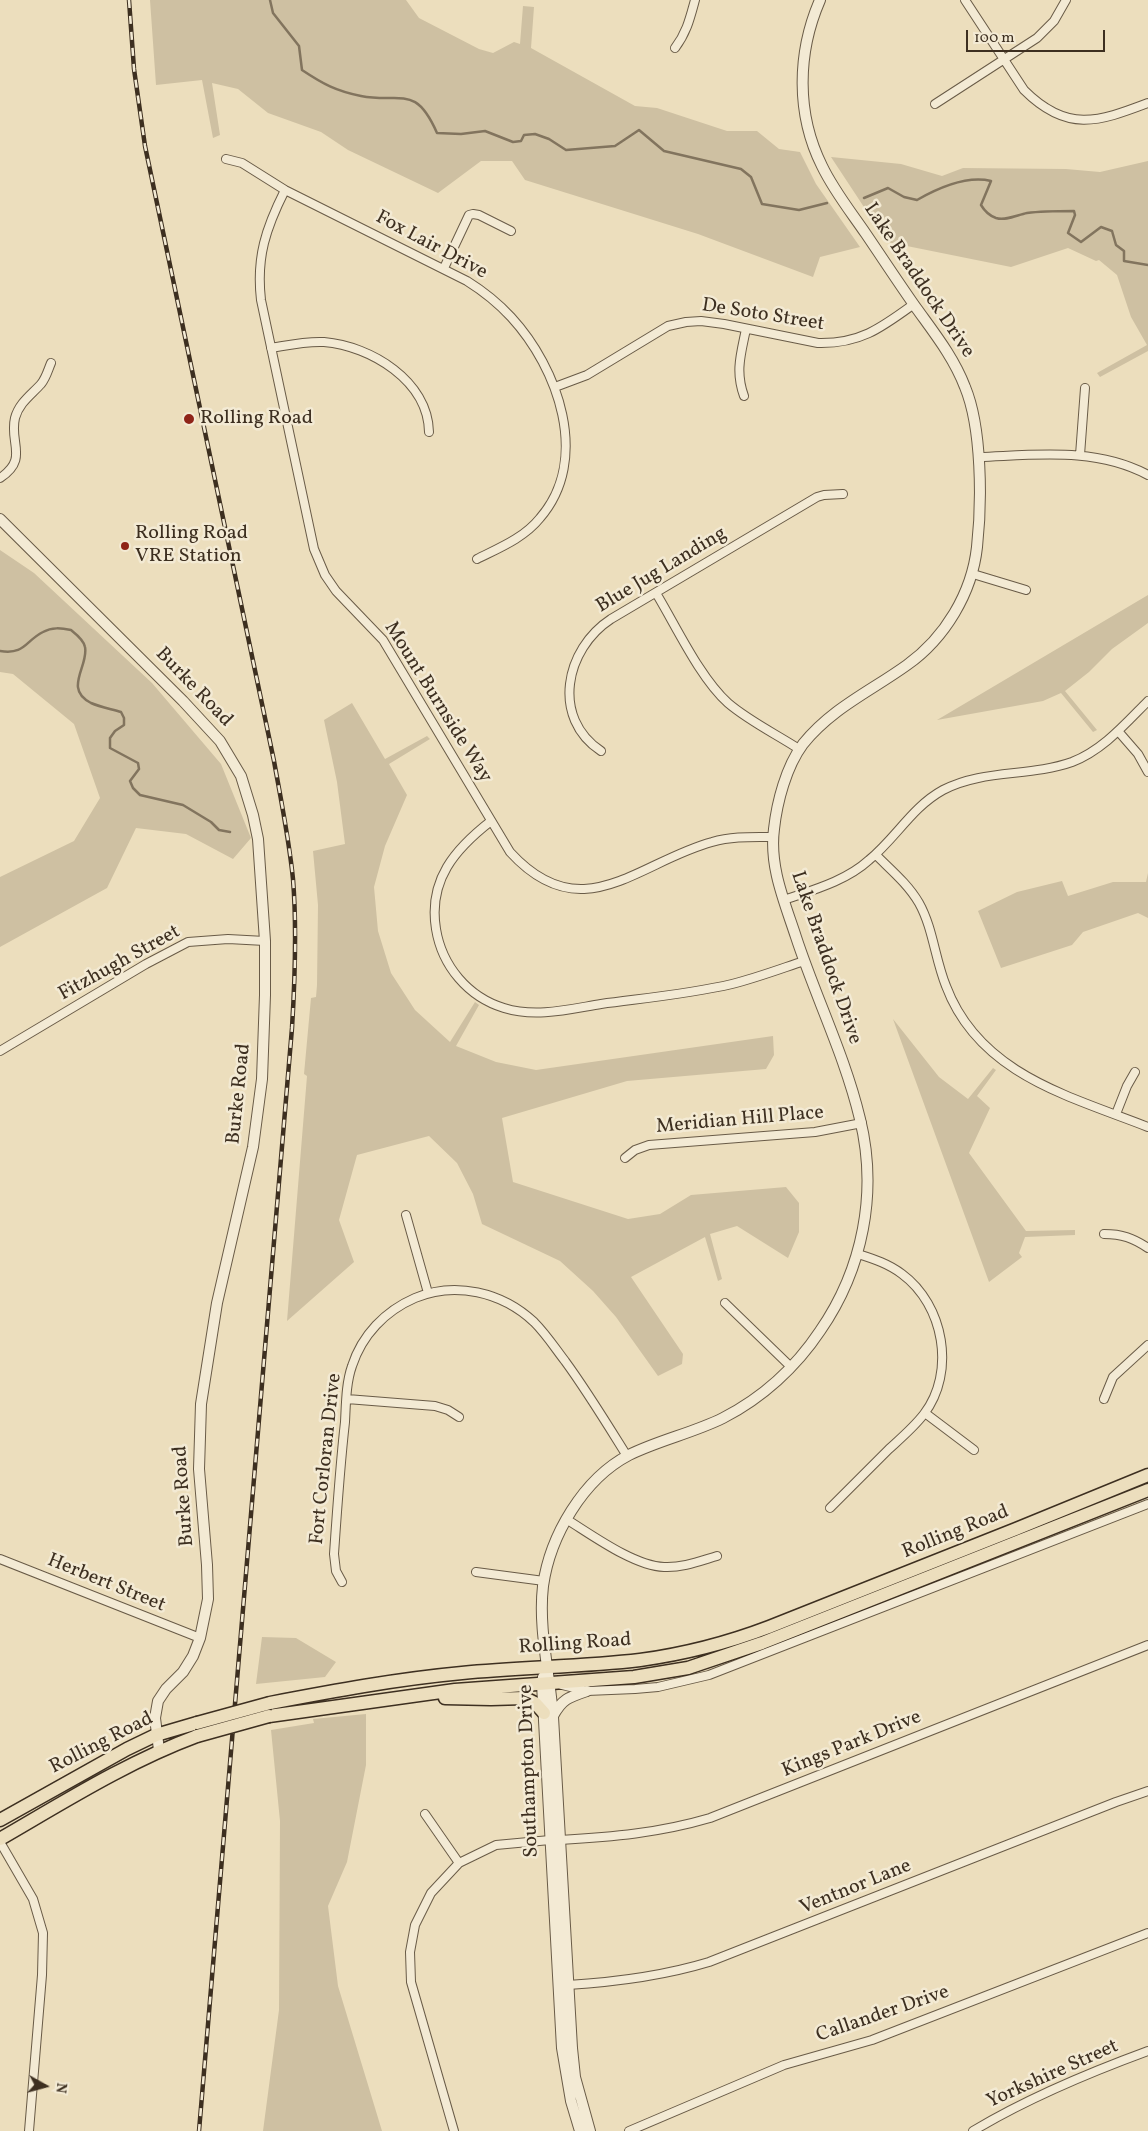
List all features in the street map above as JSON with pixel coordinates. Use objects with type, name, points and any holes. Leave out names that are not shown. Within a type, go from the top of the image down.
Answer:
[{"type":"main road","name":"Rolling Road","points":[[0,1841],[197,1730],[270,1703],[394,1681],[460,1673],[638,1660],[687,1652],[729,1641],[769,1627],[1148,1475]]},
{"type":"main road","name":"Rolling Road","points":[[0,1820],[126,1749],[156,1736],[269,1716],[402,1696],[647,1675],[707,1662],[762,1643],[1148,1490]]},
{"type":"main road","points":[[402,1696],[491,1699],[525,1698],[535,1703],[548,1715]]},
{"type":"street","points":[[675,48],[684,36],[689,24],[694,0]]},
{"type":"street","name":"Lake Braddock Drive","points":[[546,1666],[543,1608],[544,1581],[550,1555],[566,1519],[591,1486],[627,1456],[699,1429],[727,1416],[764,1392],[809,1347],[830,1317],[841,1296],[858,1254],[866,1208],[867,1186],[866,1154],[862,1123],[851,1086],[804,961],[777,879],[773,837],[780,795],[799,749],[841,707],[904,667],[930,645],[953,615],[973,574],[979,531],[978,457],[975,422],[965,386],[944,346],[829,180],[811,139],[804,103],[803,66],[810,27],[820,0]]},
{"type":"street","points":[[965,0],[1024,90],[1051,111],[1064,117],[1100,120],[1117,116],[1148,103]]},
{"type":"street","points":[[935,104],[1047,29],[1066,0]]},
{"type":"street","name":"Fox Lair Drive","points":[[226,159],[242,162],[285,190],[444,268],[484,292],[512,318],[536,351],[555,388],[563,423],[566,450],[564,472],[556,494],[548,508],[528,530],[508,543],[476,559]]},
{"type":"street","name":"Mount Burnside Way","points":[[285,190],[266,233],[259,268],[260,300],[310,538],[317,559],[336,592],[383,640],[510,852],[528,869],[554,883],[575,888],[592,888],[619,883],[694,848],[712,842],[738,837],[773,837]]},
{"type":"street","points":[[444,268],[469,215],[479,215],[511,230]]},
{"type":"street","name":"De Soto Street","points":[[555,388],[587,375],[668,326],[701,321],[818,342],[844,342],[874,331],[914,304]]},
{"type":"street","points":[[744,396],[739,382],[738,369],[746,329]]},
{"type":"street","points":[[271,348],[298,343],[324,342],[348,346],[370,354],[391,367],[411,387],[425,410],[429,420],[429,432]]},
{"type":"street","points":[[0,478],[11,469],[17,455],[14,426],[20,407],[41,384],[51,363]]},
{"type":"street","points":[[1080,455],[1085,388]]},
{"type":"street","points":[[978,457],[1080,455],[1122,463],[1148,475]]},
{"type":"street","name":"Blue Jug Landing","points":[[602,751],[590,744],[582,735],[575,721],[570,697],[572,672],[582,648],[593,634],[611,619],[817,497],[824,494],[842,494]]},
{"type":"street","name":"Burke Road","points":[[0,519],[203,722],[231,757],[248,794],[255,823],[261,864],[265,941],[264,1029],[258,1118],[243,1193],[217,1303],[201,1404],[199,1469],[208,1585],[206,1610],[200,1638],[187,1666],[158,1701],[155,1718],[159,1750]]},
{"type":"street","points":[[973,574],[1026,590]]},
{"type":"street","points":[[656,593],[706,677],[718,692],[738,711],[799,749]]},
{"type":"street","points":[[784,900],[848,874],[876,855],[920,806],[944,790],[970,780],[1072,762],[1103,744],[1148,700]]},
{"type":"street","points":[[1118,731],[1138,754],[1148,772]]},
{"type":"street","points":[[491,822],[464,844],[448,863],[438,887],[435,915],[439,942],[451,967],[469,988],[493,1004],[515,1010],[537,1012],[662,996],[734,983],[804,961]]},
{"type":"street","points":[[876,855],[908,888],[918,902],[925,916],[946,988],[962,1017],[982,1044],[1019,1073],[1040,1084],[1148,1127]]},
{"type":"street","name":"Fitzhugh Street","points":[[0,1051],[146,964],[188,942],[265,941]]},
{"type":"street","points":[[1116,1114],[1127,1086],[1135,1072]]},
{"type":"street","name":"Meridian Hill Place","points":[[625,1158],[635,1150],[649,1145],[814,1132],[862,1123]]},
{"type":"street","points":[[406,1215],[428,1293]]},
{"type":"street","points":[[1104,1234],[1125,1235],[1148,1248]]},
{"type":"street","points":[[830,1508],[925,1413],[935,1391],[942,1364],[941,1339],[934,1315],[921,1292],[904,1275],[882,1262],[858,1254]]},
{"type":"street","name":"Fort Corloran Drive","points":[[342,1582],[336,1571],[334,1554],[347,1399],[352,1365],[368,1334],[393,1310],[428,1293],[453,1290],[480,1293],[506,1302],[527,1316],[543,1332],[580,1382],[627,1456]]},
{"type":"street","points":[[724,1303],[791,1367]]},
{"type":"street","points":[[1104,1398],[1113,1377],[1148,1345]]},
{"type":"street","points":[[347,1399],[435,1406],[448,1410],[459,1417]]},
{"type":"street","points":[[925,1413],[974,1450]]},
{"type":"street","name":"Rolling Road","points":[[546,1683],[587,1692],[658,1687],[727,1669],[1148,1504]]},
{"type":"street","points":[[566,1519],[632,1558],[649,1565],[665,1568],[678,1567],[717,1556]]},
{"type":"street","name":"Herbert Street","points":[[0,1559],[200,1638]]},
{"type":"street","points":[[476,1572],[544,1581]]},
{"type":"street","name":"Kings Park Drive","points":[[454,2131],[414,1994],[410,1974],[410,1952],[415,1925],[425,1902],[445,1876],[459,1863],[496,1845],[644,1834],[676,1828],[710,1818],[1148,1646]]},
{"type":"street","name":"Southampton Drive","points":[[546,1666],[555,1840],[562,2048],[570,2101],[580,2131]]},
{"type":"street","points":[[548,1715],[565,1699],[587,1692]]},
{"type":"street","name":"Ventnor Lane","points":[[568,1985],[630,1980],[709,1962],[1116,1802],[1148,1792]]},
{"type":"street","points":[[425,1814],[459,1863]]},
{"type":"street","name":"Southampton Drive","points":[[555,1840],[575,2077],[590,2131]]},
{"type":"street","points":[[0,1841],[33,1899],[44,1933],[29,2131]]},
{"type":"street","name":"Callander Drive","points":[[629,2131],[784,2065],[872,2040],[1148,1933]]},
{"type":"street","name":"Yorkshire Street","points":[[973,2131],[1018,2105],[1042,2094],[1148,2051]]},
{"type":"shaded area","points":[[150,0],[406,0],[419,18],[479,49],[493,53],[514,42],[520,44],[523,6],[534,7],[531,48],[635,106],[657,108],[727,131],[757,131],[779,149],[800,152],[816,184],[860,247],[820,257],[813,277],[698,234],[525,180],[512,161],[481,161],[438,193],[348,150],[321,132],[268,113],[238,89],[212,83],[220,135],[213,138],[202,80],[156,85]]},
{"type":"shaded area","points":[[831,157],[901,164],[942,176],[963,168],[1066,169],[1100,172],[1148,161],[1148,351],[1100,377],[1097,373],[1147,345],[1131,317],[1117,275],[1099,260],[1096,261],[1068,248],[1011,267],[887,242]]},
{"type":"shaded area","points":[[0,550],[34,573],[152,683],[221,764],[251,838],[233,859],[186,834],[136,828],[107,888],[0,947],[0,877],[74,841],[100,798],[74,724],[13,674],[0,672]]},
{"type":"shaded area","points":[[1148,595],[1148,623],[1112,649],[1089,672],[1065,691],[1097,730],[1093,732],[1061,693],[1043,701],[937,720]]},
{"type":"shaded area","points":[[352,703],[385,759],[427,736],[430,739],[389,764],[407,795],[385,846],[374,887],[378,931],[391,973],[415,1010],[450,1042],[475,1002],[479,1005],[456,1046],[496,1062],[536,1070],[773,1036],[774,1055],[766,1069],[627,1081],[502,1118],[513,1182],[628,1219],[660,1214],[691,1195],[786,1187],[799,1203],[799,1232],[788,1258],[737,1226],[710,1234],[722,1279],[718,1281],[705,1237],[631,1277],[683,1354],[682,1364],[658,1376],[616,1317],[593,1291],[560,1261],[482,1224],[473,1194],[457,1163],[429,1136],[357,1155],[339,1220],[354,1262],[287,1321],[307,1076],[304,1074],[311,998],[316,997],[317,985],[318,905],[313,851],[345,844],[337,782],[324,720]]},
{"type":"shaded area","points":[[1148,873],[1148,918],[1138,913],[1083,932],[1072,945],[1001,968],[978,911],[1017,892],[1062,881],[1068,896],[1113,882],[1146,882]]},
{"type":"shaded area","points":[[893,1019],[939,1077],[968,1099],[993,1068],[996,1070],[977,1096],[990,1108],[969,1153],[1026,1231],[1075,1230],[1075,1235],[1025,1237],[1019,1253],[1022,1257],[989,1282]]},
{"type":"shaded area","points":[[262,1637],[296,1638],[336,1662],[325,1677],[256,1684]]},
{"type":"shaded area","points":[[366,1714],[366,1765],[347,1862],[328,1906],[338,1986],[382,2131],[263,2131],[279,2010],[280,1821],[271,1730],[314,1723],[313,1719]]},
{"type":"waterway","points":[[270,0],[273,13],[299,46],[302,70],[323,83],[344,92],[375,98],[397,98],[414,101],[429,117],[437,133],[461,134],[485,131],[513,142],[521,141],[524,135],[535,134],[549,139],[566,150],[615,146],[639,130],[664,151],[741,169],[751,177],[762,204],[799,210],[827,203]]},
{"type":"waterway","points":[[864,198],[888,188],[904,197],[917,200],[943,187],[962,181],[991,181],[981,205],[987,213],[994,217],[1004,219],[1033,212],[1074,211],[1075,215],[1068,233],[1081,242],[1101,227],[1112,231],[1116,245],[1124,251],[1124,261],[1148,265]]},
{"type":"waterway","points":[[0,651],[8,652],[20,649],[50,629],[71,630],[85,647],[84,662],[78,684],[79,691],[91,703],[121,712],[124,718],[124,725],[115,731],[110,738],[110,748],[138,763],[139,769],[130,781],[133,788],[140,795],[183,805],[211,822],[219,830],[230,832]]},
{"type":"railway","points":[[129,0],[134,69],[145,146],[274,761],[289,849],[295,916],[295,973],[292,1028],[199,2131]]},
{"type":"place","name":"Rolling Road","points":[[189,419]]},
{"type":"place","name":"Rolling Road VRE Station","points":[[125,546]]}]
